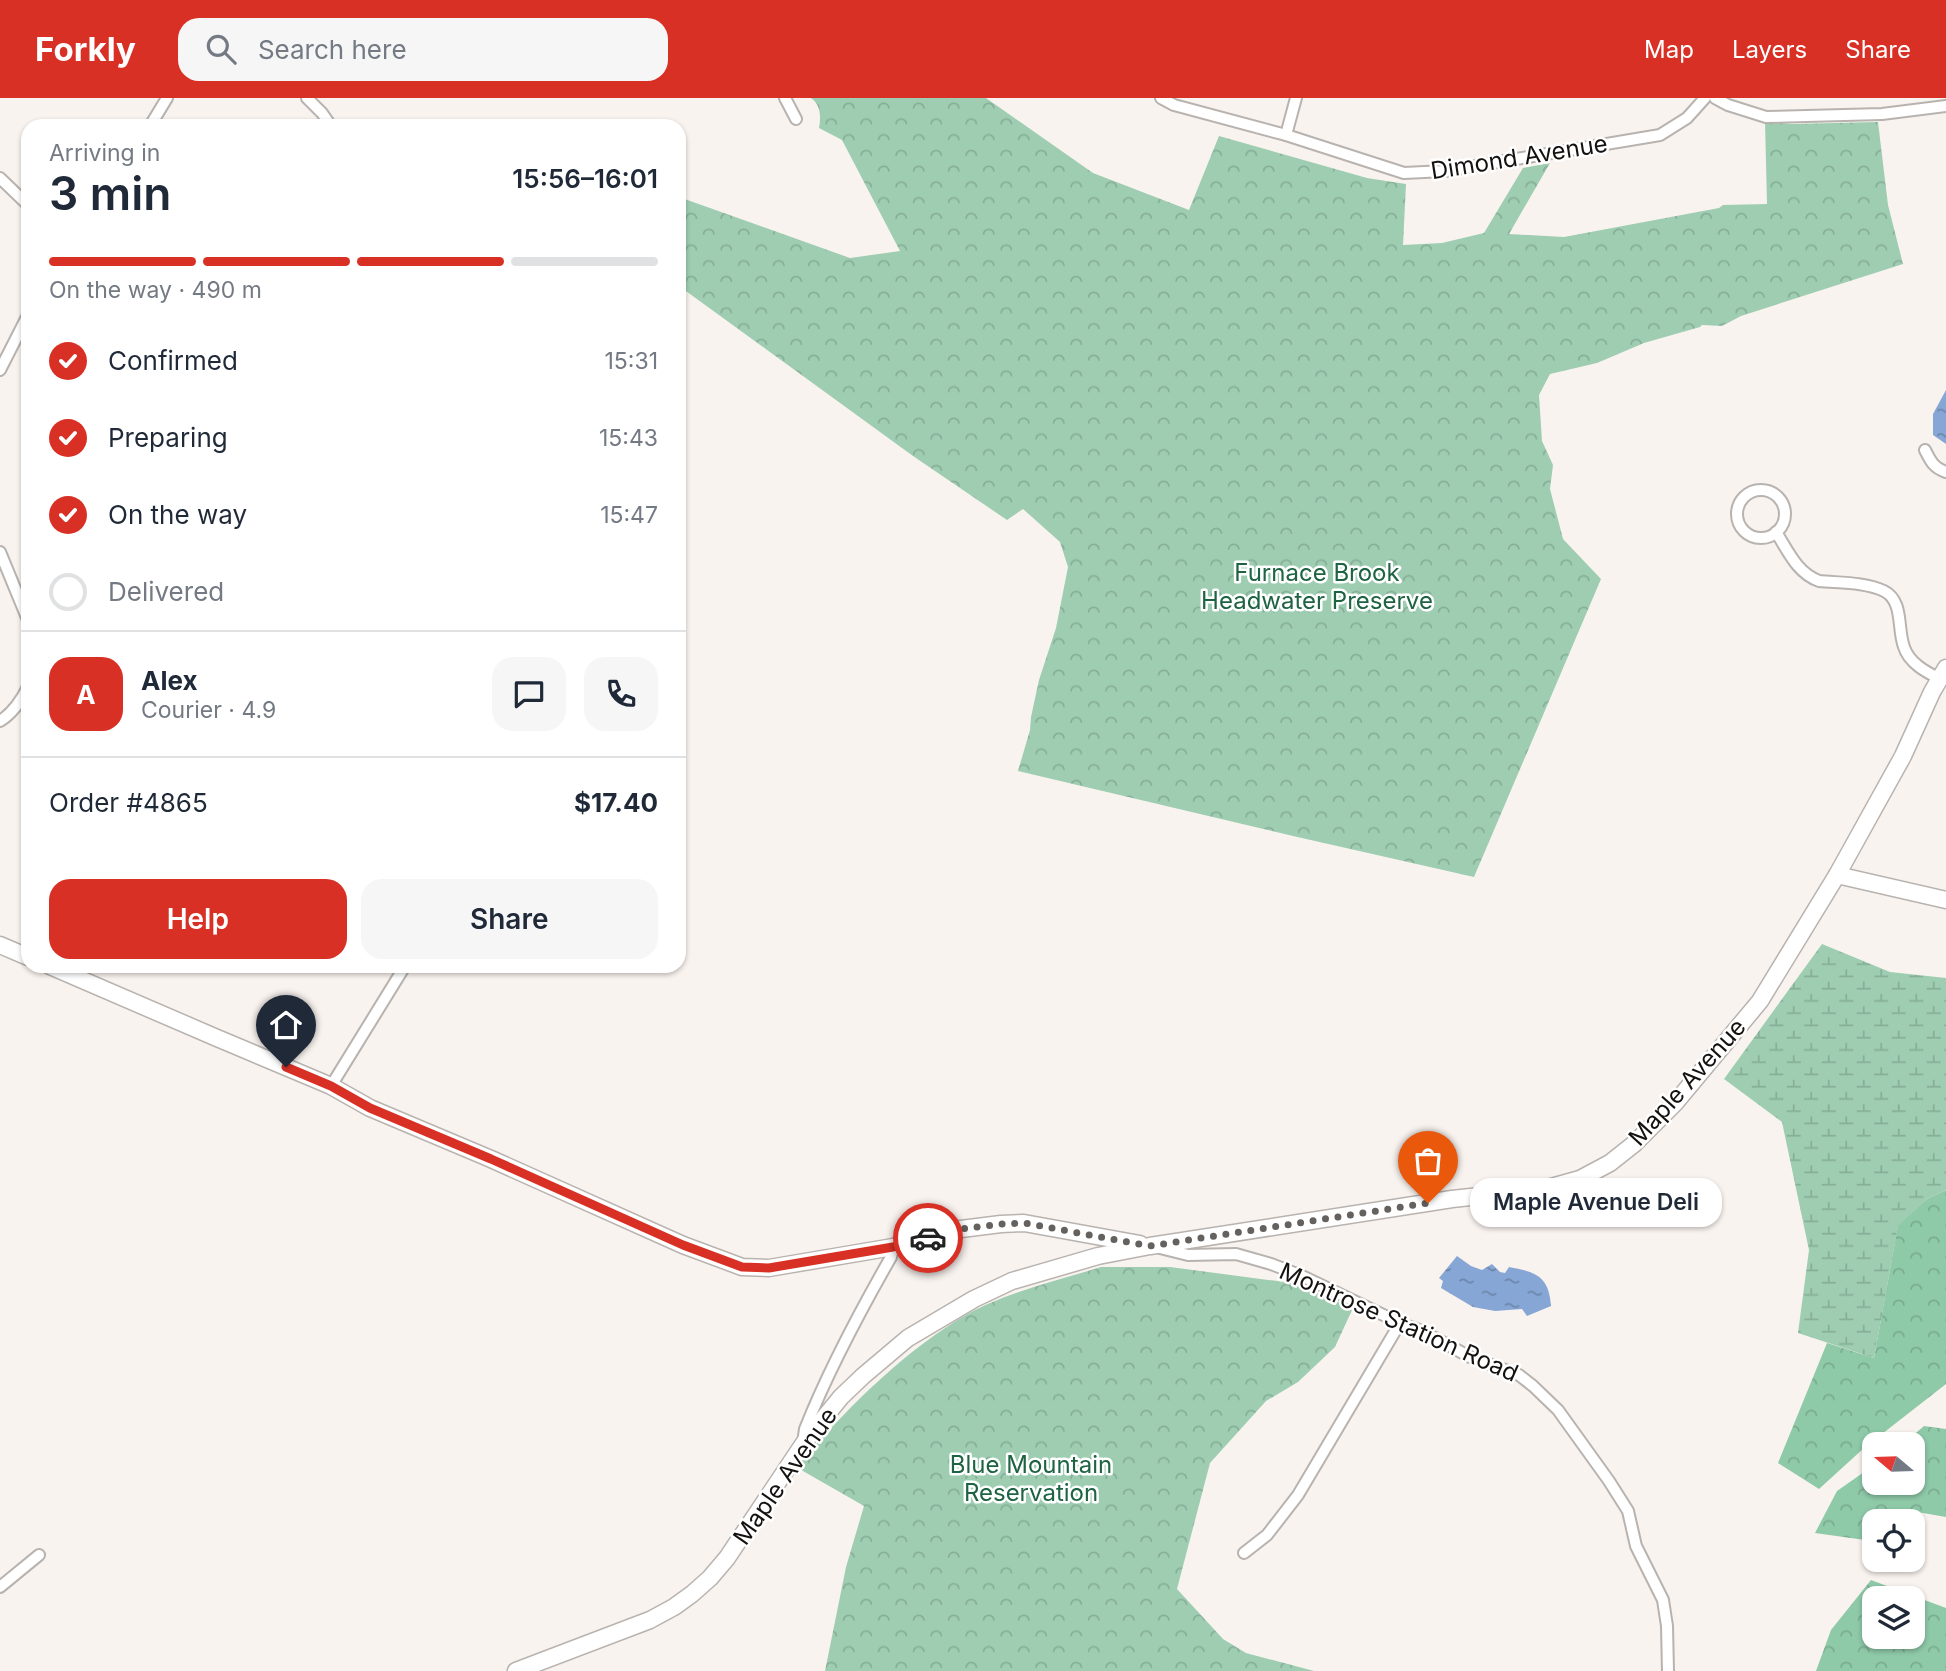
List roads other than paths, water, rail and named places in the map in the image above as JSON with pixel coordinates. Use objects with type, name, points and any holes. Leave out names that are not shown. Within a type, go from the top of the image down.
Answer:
[{"type":"street","points":[[154,119],[167,98]]},
{"type":"street","points":[[307,98],[326,119]]},
{"type":"street","points":[[785,98],[796,119]]},
{"type":"street","name":"Dimond Avenue","points":[[1161,98],[1203,114],[1286,135],[1404,173],[1445,171],[1660,135],[1686,118],[1705,98]]},
{"type":"street","points":[[1286,135],[1296,98]]},
{"type":"street","points":[[1715,98],[1766,117],[1882,114],[1946,106]]},
{"type":"street","points":[[0,178],[21,198]]},
{"type":"street","points":[[0,370],[21,330]]},
{"type":"street","points":[[1925,450],[1933,465],[1946,472]]},
{"type":"street","points":[[1756,491],[1764,491],[1777,497],[1784,511],[1784,519],[1776,532],[1763,538],[1744,531],[1737,514],[1744,498],[1756,491]]},
{"type":"street","points":[[1776,532],[1797,566],[1811,578],[1875,588],[1892,597],[1899,613],[1904,647],[1915,664],[1943,674]]},
{"type":"street","points":[[0,552],[21,603]]},
{"type":"street","name":"Maple Avenue","points":[[516,1671],[650,1620],[674,1608],[692,1594],[710,1578],[733,1549],[806,1440],[841,1397],[908,1338],[983,1294],[1012,1281],[1098,1256],[1452,1199],[1544,1189],[1580,1179],[1610,1163],[1634,1144],[1676,1102],[1759,1002],[1837,875],[1903,756],[1943,674]]},
{"type":"street","points":[[0,721],[8,716],[21,699]]},
{"type":"street","points":[[1837,875],[1946,900]]},
{"type":"street","points":[[0,945],[21,954]]},
{"type":"street","points":[[66,973],[331,1086],[370,1108],[683,1245],[742,1267],[769,1268],[893,1247],[961,1229],[1001,1224],[1024,1223],[1150,1246]]},
{"type":"street","points":[[331,1086],[401,973]]},
{"type":"street","name":"Montrose Station Road","points":[[1150,1246],[1188,1255],[1236,1254],[1271,1264],[1422,1331],[1470,1357],[1519,1375],[1534,1385],[1558,1410],[1628,1511],[1636,1546],[1663,1600],[1667,1626],[1668,1671]]},
{"type":"street","points":[[806,1440],[805,1429],[821,1390],[847,1335],[891,1256],[893,1247]]},
{"type":"street","points":[[1244,1553],[1268,1535],[1298,1495],[1400,1323]]},
{"type":"street","points":[[0,1587],[40,1555]]},
{"type":"water","points":[[1946,390],[1946,444],[1933,435],[1933,414]]},
{"type":"water","points":[[1457,1256],[1482,1270],[1492,1264],[1500,1272],[1505,1273],[1509,1267],[1534,1274],[1544,1282],[1551,1306],[1527,1316],[1522,1309],[1495,1311],[1473,1307],[1441,1288],[1443,1281],[1439,1278]]},
{"type":"place","name":"Maple Avenue Deli","points":[[1428,1203]]},
{"type":"park label","name":"Furnace Brook Headwater Preserve","points":[[1317,586]]},
{"type":"park label","name":"Blue Mountain Reservation","points":[[1031,1478]]}]
